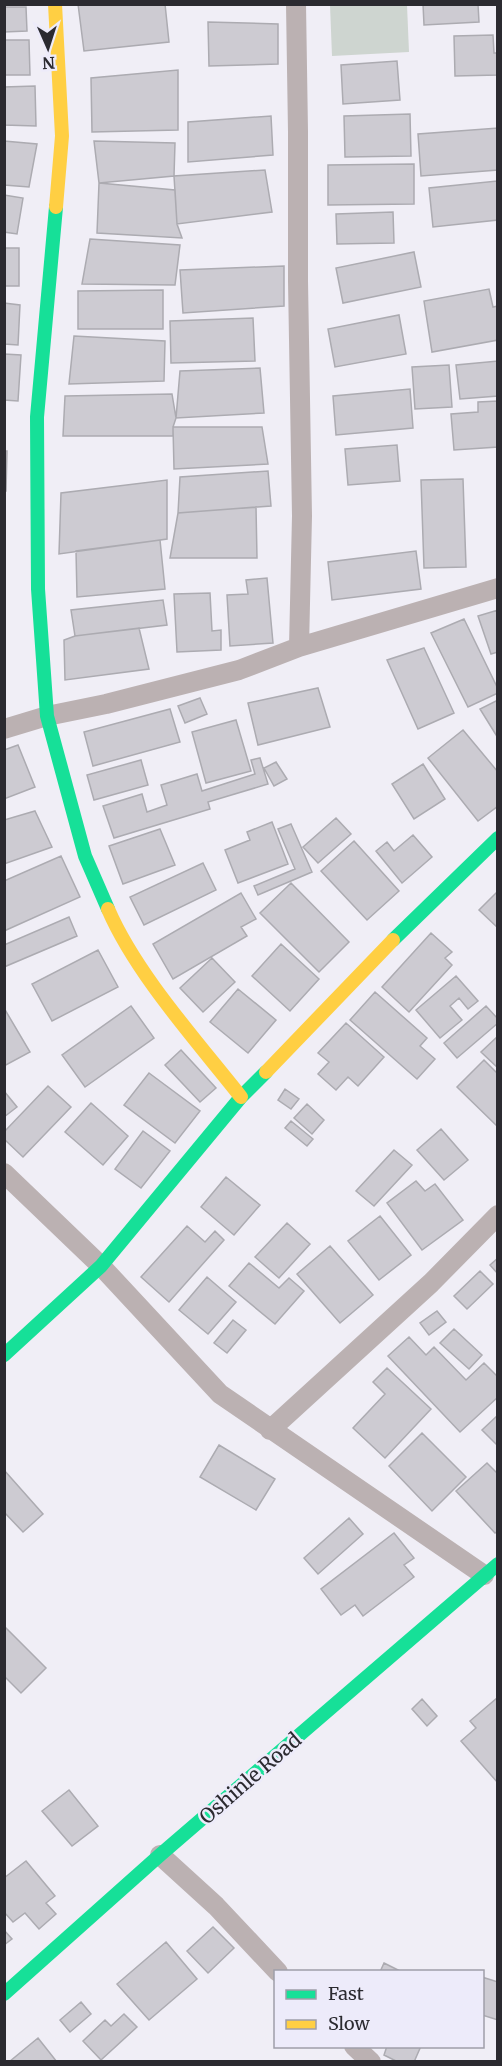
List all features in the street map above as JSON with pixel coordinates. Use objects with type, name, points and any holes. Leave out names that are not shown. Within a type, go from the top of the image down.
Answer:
[{"type":"street","points":[[55,4],[62,136],[37,417],[38,589],[47,716],[85,855],[114,923],[149,979],[241,1097]]},
{"type":"street","points":[[296,4],[302,516],[299,648]]},
{"type":"street","points":[[4,729],[47,716],[106,704],[239,669],[299,648],[498,588]]},
{"type":"street","points":[[4,1355],[101,1266],[241,1097],[404,929],[498,838]]},
{"type":"street","points":[[4,1173],[101,1266],[220,1394],[270,1430],[380,1502],[491,1569]]},
{"type":"street","points":[[270,1430],[431,1284],[498,1215]]},
{"type":"street","name":"Oshinle Road","points":[[4,1994],[160,1855],[491,1569]]},
{"type":"street","points":[[160,1855],[216,1906],[277,1970]]},
{"type":"street","points":[[356,2048],[371,2061]]},
{"type":"shaded area","points":[[330,5],[407,5],[409,52],[332,56]]},
{"type":"building","points":[[78,4],[165,4],[169,42],[84,51]]},
{"type":"building","points":[[423,4],[478,4],[479,22],[424,25]]},
{"type":"building","points":[[4,7],[26,7],[27,31],[4,32]]},
{"type":"building","points":[[208,22],[278,24],[278,64],[209,66]]},
{"type":"building","points":[[493,35],[494,53],[498,53],[498,75],[455,76],[454,36]]},
{"type":"building","points":[[4,40],[29,40],[30,75],[4,75]]},
{"type":"building","points":[[397,61],[400,100],[343,104],[341,65]]},
{"type":"building","points":[[178,70],[178,130],[92,132],[91,78]]},
{"type":"building","points":[[35,86],[36,126],[4,125],[4,87]]},
{"type":"building","points":[[410,114],[411,156],[345,157],[344,116]]},
{"type":"building","points":[[271,116],[273,155],[188,162],[188,122]]},
{"type":"building","points":[[498,128],[498,170],[421,176],[418,134]]},
{"type":"building","points":[[4,141],[37,144],[29,187],[4,185]]},
{"type":"building","points":[[94,141],[175,143],[174,176],[99,183]]},
{"type":"building","points":[[414,164],[414,204],[328,205],[328,165]]},
{"type":"building","points":[[265,170],[272,212],[177,224],[174,176]]},
{"type":"building","points":[[497,181],[498,220],[433,227],[429,188]]},
{"type":"building","points":[[99,183],[175,190],[177,224],[182,238],[97,233]]},
{"type":"building","points":[[4,195],[23,198],[17,234],[4,232]]},
{"type":"building","points":[[393,212],[394,243],[337,244],[336,214]]},
{"type":"building","points":[[90,239],[180,245],[175,285],[82,284]]},
{"type":"building","points":[[4,248],[19,248],[19,286],[4,286]]},
{"type":"building","points":[[414,252],[421,287],[343,303],[336,268]]},
{"type":"building","points":[[284,266],[284,306],[183,313],[180,270]]},
{"type":"building","points":[[489,289],[493,307],[498,306],[498,340],[432,352],[424,301]]},
{"type":"building","points":[[163,290],[163,329],[78,329],[78,291]]},
{"type":"building","points":[[4,303],[20,305],[18,345],[4,344]]},
{"type":"building","points":[[399,315],[406,354],[335,367],[328,329]]},
{"type":"building","points":[[253,318],[255,361],[171,363],[170,321]]},
{"type":"building","points":[[74,336],[165,341],[164,381],[69,384]]},
{"type":"building","points":[[4,354],[21,355],[18,401],[4,400]]},
{"type":"building","points":[[498,361],[498,396],[460,399],[456,365]]},
{"type":"building","points":[[449,365],[452,407],[415,409],[412,367]]},
{"type":"building","points":[[260,368],[264,413],[176,418],[180,371]]},
{"type":"building","points":[[410,389],[413,428],[336,435],[333,396]]},
{"type":"building","points":[[172,394],[176,418],[173,436],[63,436],[65,396]]},
{"type":"building","points":[[498,401],[498,447],[454,450],[451,414],[478,412],[478,402]]},
{"type":"building","points":[[173,427],[262,427],[268,464],[174,469]]},
{"type":"building","points":[[397,445],[400,481],[348,485],[345,449]]},
{"type":"building","points":[[4,451],[7,451],[6,491],[4,491]]},
{"type":"building","points":[[268,471],[271,506],[178,513],[180,477]]},
{"type":"building","points":[[463,479],[466,567],[424,568],[421,480]]},
{"type":"building","points":[[167,480],[167,539],[59,554],[61,493]]},
{"type":"building","points":[[256,507],[257,558],[170,558],[178,513]]},
{"type":"building","points":[[160,540],[165,589],[77,597],[76,551]]},
{"type":"building","points":[[416,551],[421,589],[332,600],[328,562]]},
{"type":"building","points":[[267,578],[273,643],[230,646],[227,595],[248,594],[246,580]]},
{"type":"building","points":[[210,593],[212,631],[221,630],[221,650],[177,652],[174,594]]},
{"type":"building","points":[[163,600],[167,625],[75,636],[71,610]]},
{"type":"building","points":[[498,610],[498,652],[491,654],[478,616]]},
{"type":"building","points":[[464,619],[498,689],[498,693],[468,707],[431,633]]},
{"type":"building","points":[[139,628],[149,669],[65,680],[64,640],[75,636]]},
{"type":"building","points":[[424,648],[454,713],[418,729],[387,660]]},
{"type":"building","points":[[318,688],[330,727],[258,745],[248,703]]},
{"type":"building","points":[[200,698],[207,714],[185,723],[178,706]]},
{"type":"building","points":[[498,700],[498,738],[480,709]]},
{"type":"building","points":[[170,709],[180,742],[93,766],[84,732]]},
{"type":"building","points":[[236,720],[251,771],[206,783],[192,732]]},
{"type":"building","points":[[463,730],[498,772],[498,806],[478,821],[428,758]]},
{"type":"building","points":[[18,745],[35,787],[4,799],[4,750]]},
{"type":"building","points":[[260,758],[268,784],[208,802],[210,809],[114,838],[103,806],[142,794],[147,812],[167,805],[161,785],[197,774],[202,791],[255,774],[251,760]]},
{"type":"building","points":[[141,760],[148,785],[94,800],[87,775]]},
{"type":"building","points":[[276,762],[287,779],[274,786],[264,768]]},
{"type":"building","points":[[423,764],[445,799],[414,819],[392,784]]},
{"type":"building","points":[[35,811],[52,847],[4,864],[4,820]]},
{"type":"building","points":[[336,818],[351,834],[318,863],[303,847]]},
{"type":"building","points":[[272,822],[288,864],[238,883],[225,850],[250,840],[247,832]]},
{"type":"building","points":[[291,824],[312,872],[258,895],[254,886],[295,869],[278,829]]},
{"type":"building","points":[[160,829],[175,865],[123,884],[109,846]]},
{"type":"building","points":[[413,835],[432,857],[402,883],[376,851],[387,842],[394,851]]},
{"type":"building","points":[[354,841],[399,891],[367,920],[321,871]]},
{"type":"building","points":[[61,856],[80,897],[4,931],[4,881]]},
{"type":"building","points":[[203,863],[216,890],[144,925],[130,897]]},
{"type":"building","points":[[291,883],[349,942],[319,972],[260,913]]},
{"type":"building","points":[[498,891],[498,928],[479,910]]},
{"type":"building","points":[[241,893],[256,919],[241,927],[247,936],[173,979],[153,944]]},
{"type":"building","points":[[69,917],[77,936],[4,967],[4,945]]},
{"type":"building","points":[[431,933],[452,952],[445,958],[452,965],[409,1012],[382,987]]},
{"type":"building","points":[[281,944],[319,979],[290,1011],[252,976]]},
{"type":"building","points":[[98,950],[118,987],[52,1021],[32,984]]},
{"type":"building","points":[[212,958],[235,982],[203,1012],[180,988]]},
{"type":"building","points":[[456,976],[478,1001],[468,1009],[459,998],[450,1006],[462,1020],[440,1038],[416,1010]]},
{"type":"building","points":[[238,989],[276,1020],[248,1053],[210,1022]]},
{"type":"building","points":[[375,992],[427,1038],[420,1046],[435,1059],[417,1079],[350,1020]]},
{"type":"building","points":[[131,1006],[154,1038],[85,1087],[62,1055]]},
{"type":"building","points":[[486,1006],[498,1019],[498,1023],[457,1058],[444,1043]]},
{"type":"building","points":[[4,1008],[30,1052],[4,1066]]},
{"type":"building","points":[[346,1023],[384,1057],[358,1086],[348,1077],[336,1090],[318,1074],[329,1062],[318,1053]]},
{"type":"building","points":[[498,1036],[498,1068],[481,1052]]},
{"type":"building","points":[[181,1050],[216,1088],[200,1102],[165,1065]]},
{"type":"building","points":[[484,1060],[498,1074],[498,1127],[457,1087]]},
{"type":"building","points":[[149,1073],[200,1111],[175,1143],[124,1105]]},
{"type":"building","points":[[48,1086],[71,1107],[23,1157],[4,1139],[4,1132]]},
{"type":"building","points":[[285,1089],[299,1099],[291,1109],[278,1100]]},
{"type":"building","points":[[4,1091],[17,1107],[4,1117]]},
{"type":"building","points":[[91,1103],[128,1136],[103,1165],[65,1132]]},
{"type":"building","points":[[307,1104],[324,1120],[312,1134],[294,1118]]},
{"type":"building","points":[[291,1121],[313,1139],[307,1146],[285,1128]]},
{"type":"building","points":[[441,1129],[468,1160],[444,1180],[417,1150]]},
{"type":"building","points":[[143,1131],[170,1151],[141,1188],[115,1169]]},
{"type":"building","points":[[394,1150],[412,1165],[374,1206],[356,1191]]},
{"type":"building","points":[[226,1177],[260,1205],[234,1235],[201,1207]]},
{"type":"building","points":[[416,1181],[425,1191],[435,1184],[463,1220],[422,1250],[387,1203]]},
{"type":"building","points":[[380,1216],[411,1255],[379,1280],[348,1241]]},
{"type":"building","points":[[287,1223],[310,1244],[279,1278],[255,1257]]},
{"type":"building","points":[[187,1226],[205,1242],[215,1231],[224,1240],[169,1302],[141,1277]]},
{"type":"building","points":[[330,1246],[373,1295],[340,1323],[297,1274]]},
{"type":"building","points":[[498,1258],[498,1274],[490,1265]]},
{"type":"building","points":[[249,1263],[279,1288],[289,1278],[304,1291],[275,1324],[229,1286]]},
{"type":"building","points":[[480,1271],[493,1284],[467,1309],[454,1296]]},
{"type":"building","points":[[207,1277],[236,1302],[208,1334],[179,1310]]},
{"type":"building","points":[[437,1311],[446,1322],[429,1335],[420,1323]]},
{"type":"building","points":[[233,1320],[246,1330],[227,1353],[214,1343]]},
{"type":"building","points":[[454,1329],[482,1355],[469,1369],[440,1343]]},
{"type":"building","points":[[409,1337],[426,1355],[434,1347],[466,1380],[484,1363],[498,1377],[498,1397],[460,1432],[388,1356]]},
{"type":"building","points":[[387,1368],[431,1409],[385,1458],[353,1428],[385,1394],[373,1382]]},
{"type":"building","points":[[498,1415],[498,1446],[482,1430]]},
{"type":"building","points":[[422,1433],[466,1477],[432,1511],[389,1466]]},
{"type":"building","points":[[219,1445],[275,1479],[256,1510],[200,1477]]},
{"type":"building","points":[[487,1463],[498,1474],[498,1531],[495,1533],[456,1491]]},
{"type":"building","points":[[4,1470],[43,1514],[23,1532],[4,1512]]},
{"type":"building","points":[[349,1518],[363,1534],[318,1574],[304,1558]]},
{"type":"building","points":[[394,1533],[414,1558],[404,1565],[414,1577],[363,1616],[355,1605],[341,1615],[321,1589]]},
{"type":"building","points":[[4,1626],[46,1668],[21,1693],[4,1676]]},
{"type":"building","points":[[497,1698],[498,1783],[461,1741],[476,1728],[470,1721]]},
{"type":"building","points":[[422,1699],[437,1716],[427,1726],[412,1709]]},
{"type":"building","points":[[69,1790],[98,1826],[72,1846],[42,1811]]},
{"type":"building","points":[[26,1861],[55,1896],[46,1903],[56,1914],[39,1929],[25,1913],[13,1922],[4,1912],[4,1878]]},
{"type":"building","points":[[213,1927],[234,1948],[208,1973],[187,1951]]},
{"type":"building","points":[[4,1930],[12,1939],[4,1945]]},
{"type":"building","points":[[166,1942],[197,1979],[149,2020],[117,1984]]},
{"type":"building","points":[[384,1963],[398,1970],[381,1970]]},
{"type":"building","points":[[484,1978],[498,1982],[498,2020],[484,2016]]},
{"type":"building","points":[[81,2002],[91,2014],[70,2032],[60,2020]]},
{"type":"building","points":[[124,2014],[137,2027],[101,2060],[83,2041],[105,2020],[111,2026]]},
{"type":"building","points":[[38,2038],[57,2062],[9,2062]]},
{"type":"building","points":[[386,2048],[420,2048],[414,2062],[398,2062],[384,2055]]},
{"type":"traffic: fast","points":[[56,207],[37,417],[38,589],[47,716],[85,856],[108,909]]},
{"type":"traffic: fast","points":[[393,940],[498,838]]},
{"type":"traffic: fast","points":[[4,1355],[101,1266],[241,1097],[266,1072]]},
{"type":"traffic: fast","points":[[4,1994],[160,1855],[498,1564]]},
{"type":"traffic: slow","points":[[55,4],[62,136],[56,207]]},
{"type":"traffic: slow","points":[[108,909],[134,958],[187,1030],[241,1097]]},
{"type":"traffic: slow","points":[[266,1072],[393,940]]}]
